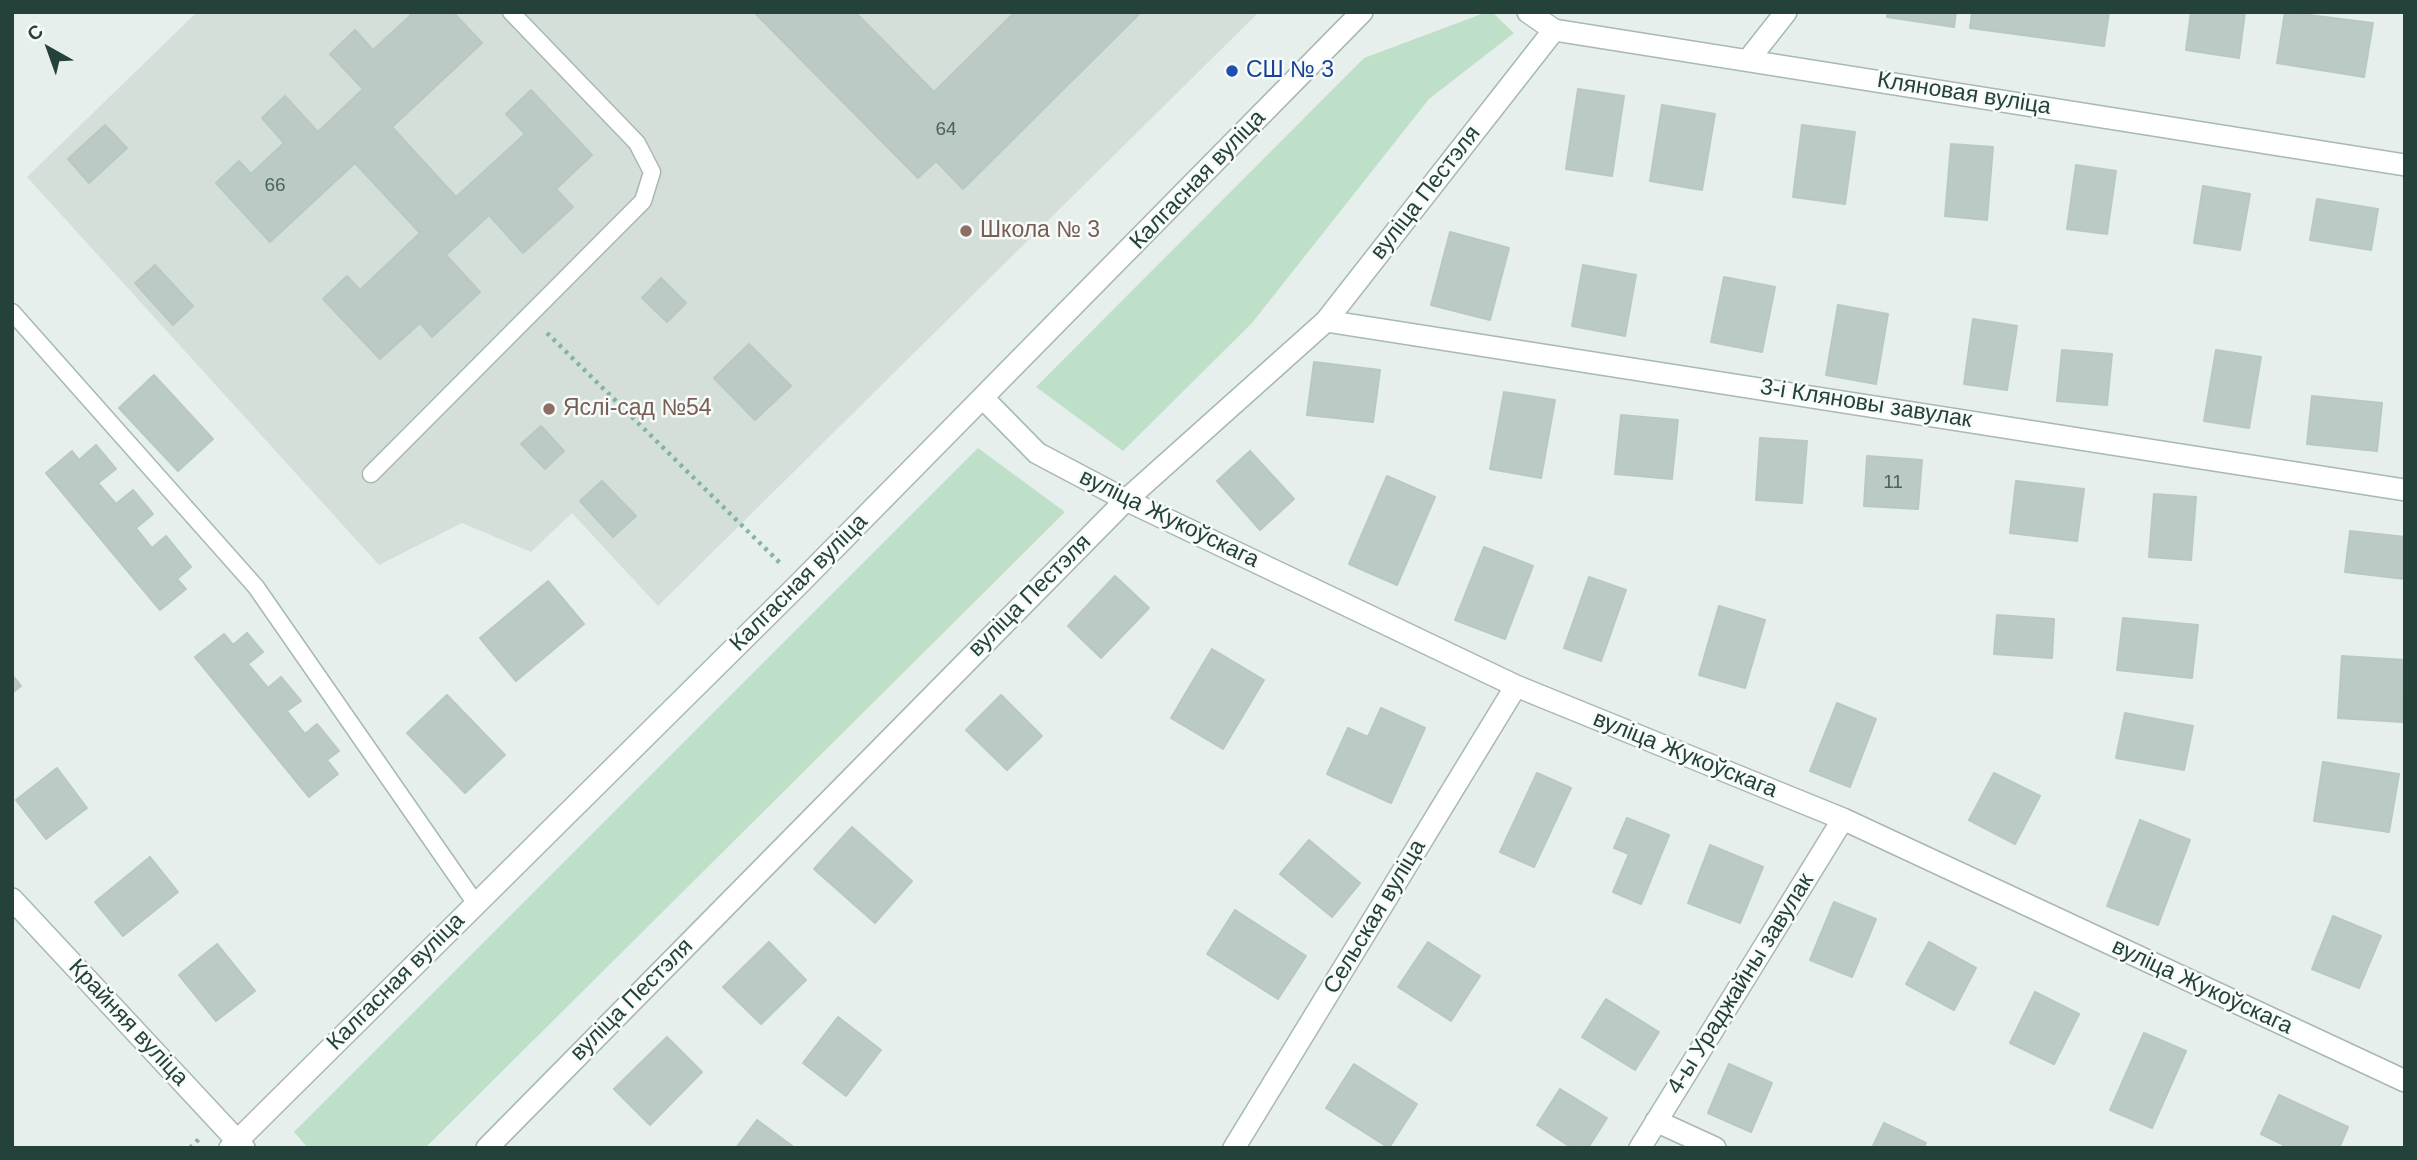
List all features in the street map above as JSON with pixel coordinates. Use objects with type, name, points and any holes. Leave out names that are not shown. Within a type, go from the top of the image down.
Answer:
[{"type":"street","name":"Калгасная вуліца","points":[[237,1145],[984,399],[1362,12]]},
{"type":"street","name":"Кляновая вуліца","points":[[1528,12],[1554,30],[2405,165]]},
{"type":"street","points":[[1749,59],[1786,12]]},
{"type":"street","name":"вуліца Пестэля","points":[[487,1148],[1126,500],[1326,320],[1554,30]]},
{"type":"street","name":"3-і Кляновы завулак","points":[[1326,320],[2405,490]]},
{"type":"street","name":"вуліца Жукоўскага","points":[[984,399],[1037,453],[1126,500],[1516,686],[1843,819],[2405,1081]]},
{"type":"street","name":"Сельская вуліца","points":[[1234,1148],[1516,686]]},
{"type":"street","name":"4-ы Ураджайны завулак","points":[[1640,1148],[1843,819]]},
{"type":"street","name":"Крайняя вуліца","points":[[12,899],[237,1145]]},
{"type":"street","points":[[1656,1121],[1715,1148]]},
{"type":"lane","points":[[371,474],[643,201],[652,172],[637,142],[511,12]]},
{"type":"lane","points":[[12,312],[256,587],[476,904]]},
{"type":"path","points":[[529,315],[800,583]]},
{"type":"shaded area","name":"Яслі-сад №54","points":[[197,12],[1259,12],[658,606],[572,513],[531,552],[462,523],[379,565],[27,177]]},
{"type":"green space","points":[[1492,12],[1514,33],[1429,99],[1252,323],[1123,451],[1036,387],[1364,58]]},
{"type":"green space","points":[[978,448],[1065,512],[425,1148],[308,1148],[294,1132]]},
{"type":"building","points":[[411,12],[453,12],[482,43],[392,127],[456,197],[525,134],[506,114],[531,90],[592,155],[556,189],[573,207],[523,253],[489,215],[446,255],[480,292],[432,337],[420,323],[380,359],[323,299],[347,276],[360,290],[420,233],[355,163],[270,242],[216,183],[239,161],[251,174],[284,143],[262,118],[285,96],[318,132],[363,89],[330,54],[355,30],[373,50],[412,14]]},
{"type":"building","points":[[754,12],[855,12],[934,92],[1015,12],[1141,12],[963,189],[936,161],[918,178]]},
{"type":"building","points":[[1888,12],[1956,12],[1954,27],[1887,17]]},
{"type":"building","points":[[1972,12],[2109,12],[2104,46],[1970,28]]},
{"type":"building","points":[[2191,12],[2245,12],[2239,58],[2186,50]]},
{"type":"building","points":[[2285,12],[2373,23],[2364,77],[2277,63]]},
{"type":"building","points":[[1578,89],[1624,96],[1612,176],[1566,169]]},
{"type":"building","points":[[1662,105],[1715,114],[1702,190],[1650,181]]},
{"type":"building","points":[[105,125],[127,148],[89,183],[68,159]]},
{"type":"building","points":[[1802,125],[1855,132],[1845,204],[1793,197]]},
{"type":"building","points":[[1951,144],[1993,147],[1987,220],[1945,216]]},
{"type":"building","points":[[2076,165],[2116,171],[2107,234],[2067,229]]},
{"type":"building","points":[[2203,186],[2250,194],[2240,250],[2194,243]]},
{"type":"building","points":[[2317,199],[2378,209],[2371,250],[2310,240]]},
{"type":"building","points":[[1450,232],[1509,248],[1490,320],[1431,305]]},
{"type":"building","points":[[155,265],[193,306],[173,325],[135,283]]},
{"type":"building","points":[[1583,265],[1636,275],[1625,336],[1572,326]]},
{"type":"building","points":[[1724,277],[1775,287],[1762,352],[1711,342]]},
{"type":"building","points":[[661,278],[686,303],[667,322],[642,298]]},
{"type":"building","points":[[1838,305],[1888,314],[1876,384],[1826,375]]},
{"type":"building","points":[[1973,319],[2017,326],[2007,390],[1964,384]]},
{"type":"building","points":[[749,344],[791,386],[755,420],[714,378]]},
{"type":"building","points":[[2062,350],[2112,354],[2107,405],[2057,401]]},
{"type":"building","points":[[2216,350],[2261,357],[2249,428],[2204,421]]},
{"type":"building","points":[[1314,362],[1380,370],[1373,422],[1307,415]]},
{"type":"building","points":[[154,375],[213,439],[178,471],[119,408]]},
{"type":"building","points":[[1504,392],[1555,400],[1541,478],[1490,469]]},
{"type":"building","points":[[2312,396],[2382,403],[2377,451],[2307,444]]},
{"type":"building","points":[[1621,415],[1678,420],[1672,479],[1615,474]]},
{"type":"building","points":[[541,426],[564,451],[545,469],[521,444]]},
{"type":"building","points":[[1760,438],[1807,441],[1802,503],[1756,500]]},
{"type":"building","points":[[96,445],[116,469],[98,483],[116,504],[133,490],[153,514],[136,528],[152,548],[166,536],[191,567],[177,579],[186,589],[160,610],[46,473],[72,451],[79,460]]},
{"type":"building","points":[[1250,451],[1294,499],[1260,530],[1217,481]]},
{"type":"building","points":[[1867,456],[1922,460],[1918,509],[1864,506]]},
{"type":"building","points":[[1387,476],[1435,497],[1397,585],[1349,564]]},
{"type":"building","points":[[602,481],[636,516],[613,537],[580,501]]},
{"type":"building","points":[[2016,481],[2084,489],[2077,541],[2010,533]]},
{"type":"building","points":[[2154,494],[2196,497],[2191,560],[2149,557]]},
{"type":"building","points":[[2350,531],[2405,537],[2405,579],[2345,572]]},
{"type":"building","points":[[1484,547],[1533,566],[1505,639],[1455,620]]},
{"type":"building","points":[[1115,576],[1149,608],[1101,658],[1068,626]]},
{"type":"building","points":[[1589,577],[1626,590],[1601,661],[1564,648]]},
{"type":"building","points":[[548,581],[584,624],[516,681],[480,638]]},
{"type":"building","points":[[1719,606],[1765,620],[1745,688],[1699,675]]},
{"type":"building","points":[[1997,615],[2054,619],[2052,658],[1994,654]]},
{"type":"building","points":[[2123,618],[2198,625],[2192,678],[2117,670]]},
{"type":"building","points":[[247,633],[263,652],[248,664],[268,688],[281,677],[301,701],[287,711],[305,734],[317,724],[339,751],[327,760],[338,774],[309,797],[195,657],[224,634],[233,645]]},
{"type":"building","points":[[1212,649],[1264,680],[1223,749],[1171,718]]},
{"type":"building","points":[[2342,656],[2405,660],[2402,722],[2338,718]]},
{"type":"building","points":[[12,675],[21,686],[12,693]]},
{"type":"building","points":[[447,695],[505,755],[465,793],[407,733]]},
{"type":"building","points":[[1001,695],[1042,736],[1007,770],[966,730]]},
{"type":"building","points":[[1837,703],[1876,719],[1850,787],[1810,771]]},
{"type":"building","points":[[1381,708],[1425,728],[1391,803],[1327,774],[1348,728],[1368,737]]},
{"type":"building","points":[[2125,713],[2193,726],[2184,770],[2116,758]]},
{"type":"building","points":[[2323,762],[2399,774],[2389,832],[2314,821]]},
{"type":"building","points":[[57,768],[87,808],[46,839],[16,800]]},
{"type":"building","points":[[1537,773],[1571,788],[1534,867],[1500,852]]},
{"type":"building","points":[[1994,773],[2040,796],[2015,844],[1969,820]]},
{"type":"building","points":[[1627,818],[1669,835],[1641,904],[1613,892],[1629,854],[1614,848]]},
{"type":"building","points":[[2140,820],[2190,840],[2158,925],[2107,906]]},
{"type":"building","points":[[852,827],[912,881],[875,923],[814,869]]},
{"type":"building","points":[[1309,840],[1360,883],[1332,917],[1280,874]]},
{"type":"building","points":[[1710,845],[1763,867],[1740,923],[1688,903]]},
{"type":"building","points":[[150,857],[178,892],[123,936],[95,902]]},
{"type":"building","points":[[1834,902],[1876,919],[1852,977],[1810,960]]},
{"type":"building","points":[[1235,910],[1306,956],[1278,999],[1207,954]]},
{"type":"building","points":[[2333,916],[2381,936],[2359,988],[2312,969]]},
{"type":"building","points":[[769,942],[806,980],[761,1024],[723,987]]},
{"type":"building","points":[[1428,942],[1480,976],[1451,1021],[1398,987]]},
{"type":"building","points":[[1929,942],[1976,968],[1954,1010],[1906,984]]},
{"type":"building","points":[[217,944],[255,991],[216,1021],[179,975]]},
{"type":"building","points":[[2035,992],[2079,1014],[2054,1064],[2010,1043]]},
{"type":"building","points":[[1606,999],[1659,1032],[1635,1070],[1582,1037]]},
{"type":"building","points":[[838,1017],[881,1050],[846,1096],[803,1063]]},
{"type":"building","points":[[2144,1033],[2186,1051],[2152,1128],[2110,1110]]},
{"type":"building","points":[[667,1037],[702,1072],[650,1125],[614,1089]]},
{"type":"building","points":[[1354,1064],[1417,1104],[1389,1148],[1326,1108]]},
{"type":"building","points":[[1729,1064],[1772,1083],[1751,1132],[1708,1113]]},
{"type":"building","points":[[1560,1089],[1607,1118],[1588,1148],[1572,1148],[1537,1125]]},
{"type":"building","points":[[2279,1095],[2348,1127],[2339,1148],[2282,1148],[2284,1145],[2261,1134]]},
{"type":"building","points":[[757,1120],[795,1148],[736,1148]]},
{"type":"building","points":[[1884,1123],[1926,1143],[1923,1148],[1872,1148]]},
{"type":"place","name":"СШ № 3","points":[[1232,71]]},
{"type":"place","name":"Школа № 3","points":[[966,231]]},
{"type":"place","name":"Яслі-сад №54","points":[[549,409]]}]
